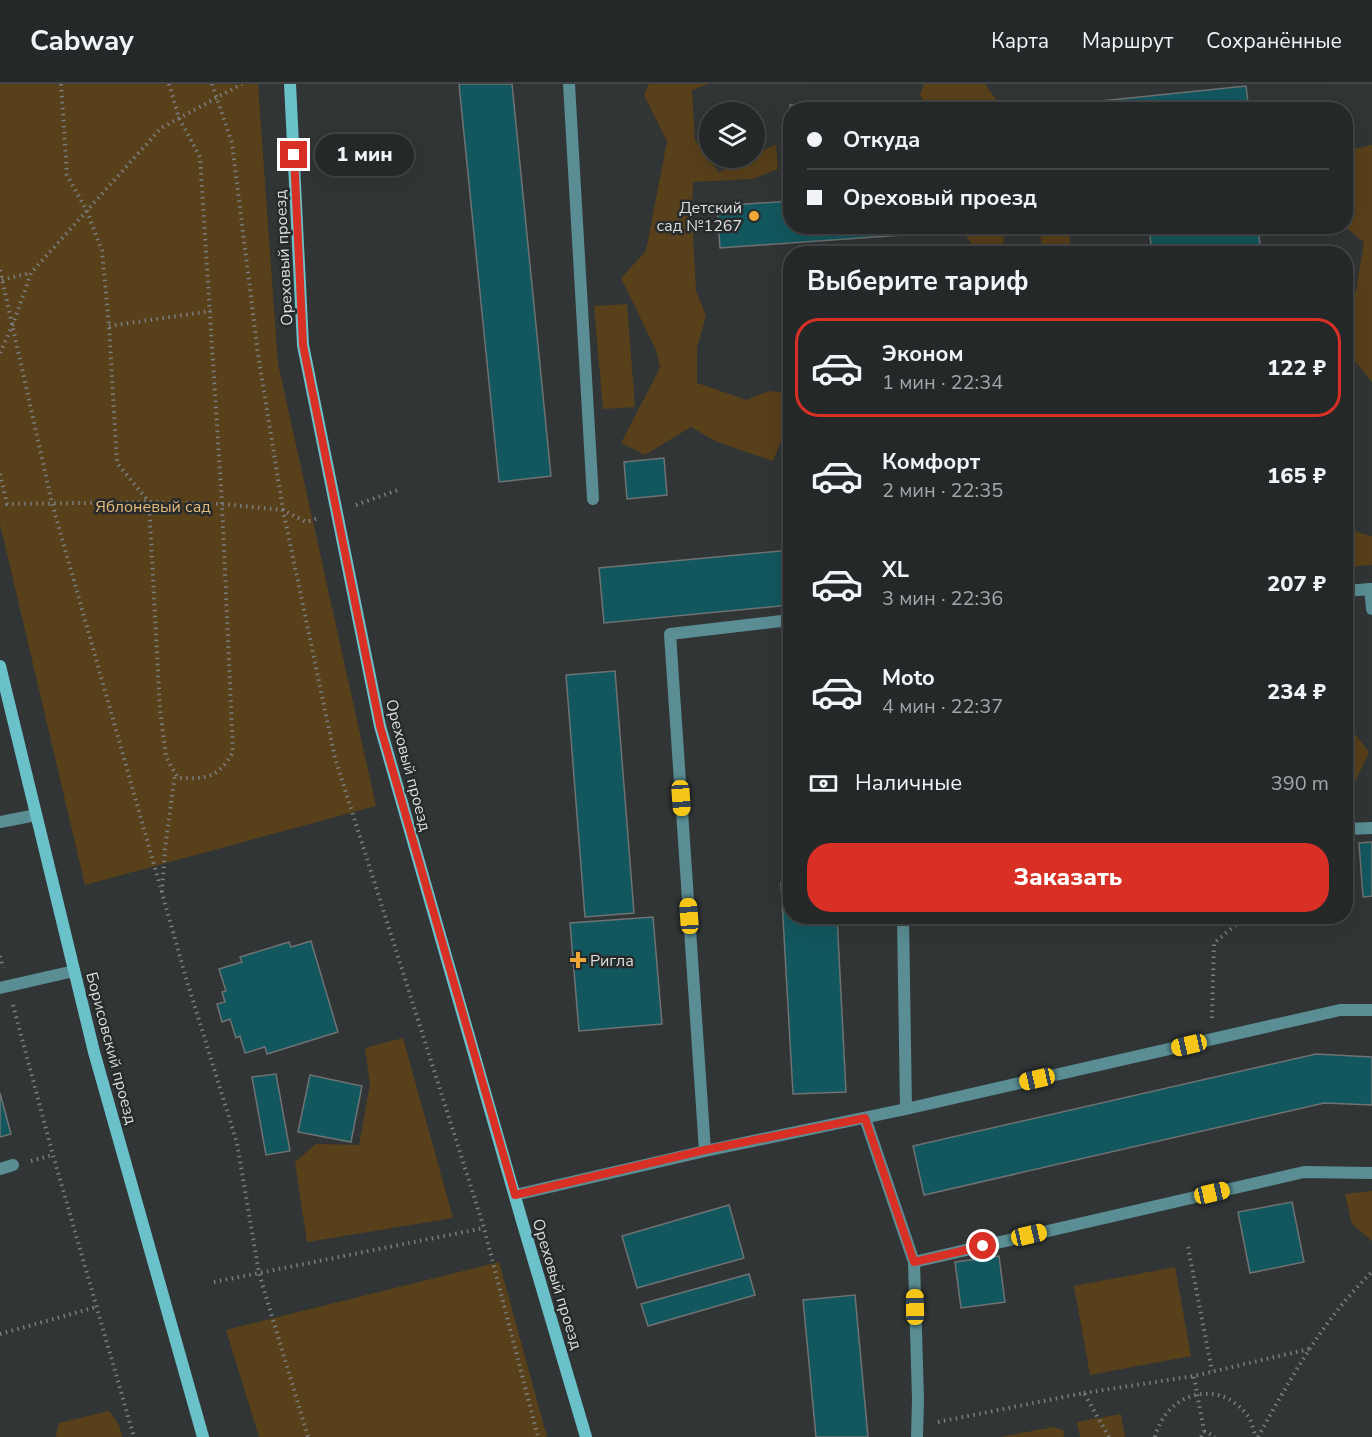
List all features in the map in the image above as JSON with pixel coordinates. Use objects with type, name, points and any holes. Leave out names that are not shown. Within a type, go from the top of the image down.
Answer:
[{"type":"street","name":"Ореховый проезд","points":[[290,84],[303,345],[380,726],[586,1437]]},
{"type":"street","name":"Борисовский проезд","points":[[0,666],[94,1052],[203,1437]]},
{"type":"lane","points":[[569,84],[593,499]]},
{"type":"lane","points":[[1353,590],[1371,589],[1372,609]]},
{"type":"lane","points":[[705,1150],[670,634],[783,621]]},
{"type":"lane","points":[[0,822],[36,815]]},
{"type":"lane","points":[[1353,829],[1372,828]]},
{"type":"lane","points":[[903,924],[906,1109]]},
{"type":"lane","points":[[4,987],[74,971]]},
{"type":"lane","points":[[515,1195],[705,1150],[906,1109],[1340,1010],[1372,1010]]},
{"type":"lane","points":[[865,1118],[914,1262],[917,1432]]},
{"type":"lane","points":[[0,1169],[13,1165]]},
{"type":"lane","points":[[914,1262],[1304,1172],[1372,1173]]},
{"type":"path","points":[[61,84],[67,175],[87,211],[102,251],[117,463],[149,502],[160,709],[166,757],[178,778],[202,779],[224,768],[233,752],[222,504],[200,157],[179,118],[169,84]]},
{"type":"path","points":[[212,84],[232,143],[258,354],[283,510],[335,758],[484,1228],[538,1437]]},
{"type":"path","points":[[0,353],[13,324],[30,273],[161,128],[242,84]]},
{"type":"path","points":[[0,270],[52,503],[162,896],[237,1143],[259,1273],[308,1437]]},
{"type":"path","points":[[1,281],[30,273]]},
{"type":"path","points":[[109,326],[210,311]]},
{"type":"path","points":[[0,474],[7,504],[149,502],[222,504],[283,510],[306,522]]},
{"type":"path","points":[[162,896],[165,848],[176,773]]},
{"type":"path","points":[[1211,1040],[1214,944],[1237,924]]},
{"type":"path","points":[[0,956],[4,987],[134,1437]]},
{"type":"path","points":[[214,1282],[484,1228]]},
{"type":"path","points":[[1188,1247],[1212,1371]]},
{"type":"path","points":[[1257,1437],[1309,1349],[1356,1287],[1372,1272]]},
{"type":"path","points":[[0,1334],[96,1307]]},
{"type":"path","points":[[917,1432],[1084,1393],[1194,1376],[1309,1349]]},
{"type":"path","points":[[1194,1376],[1204,1431],[1201,1437]]},
{"type":"path","points":[[1084,1393],[1109,1437]]},
{"type":"path","points":[[1155,1437],[1165,1413],[1184,1398],[1208,1393],[1231,1400],[1248,1416],[1257,1437]]},
{"type":"path","points":[[1204,1431],[1215,1437]]},
{"type":"green space","name":"Яблоневый сад","points":[[0,84],[258,84],[278,364],[376,806],[85,885],[0,524]]},
{"type":"green space","points":[[649,84],[709,84],[692,90],[695,140],[699,145],[699,168],[716,168],[719,172],[727,168],[765,168],[765,150],[776,144],[778,169],[752,179],[693,182],[692,217],[696,291],[706,316],[697,348],[697,383],[747,400],[769,391],[783,392],[783,436],[773,461],[717,442],[691,427],[645,455],[621,443],[660,368],[656,350],[621,278],[646,251],[667,141],[644,95]]},
{"type":"green space","points":[[924,84],[985,84],[998,102],[924,102],[920,95]]},
{"type":"green space","points":[[1372,145],[1372,382],[1353,359],[1353,297],[1364,242],[1353,233],[1353,149]]},
{"type":"green space","points":[[966,234],[1004,234],[1003,246],[973,246]]},
{"type":"green space","points":[[1041,234],[1070,234],[1070,246],[1041,246]]},
{"type":"green space","points":[[627,304],[635,407],[603,409],[594,306]]},
{"type":"green space","points":[[1353,525],[1356,532],[1372,536],[1372,565],[1353,566]]},
{"type":"green space","points":[[1353,732],[1369,752],[1357,778],[1353,781]]},
{"type":"green space","points":[[403,1038],[453,1218],[307,1242],[295,1162],[316,1144],[359,1145],[370,1085],[365,1048]]},
{"type":"green space","points":[[1372,1191],[1372,1241],[1352,1224],[1345,1194]]},
{"type":"green space","points":[[499,1262],[547,1437],[259,1437],[226,1330]]},
{"type":"green space","points":[[1175,1267],[1191,1356],[1090,1375],[1074,1286]]},
{"type":"green space","points":[[109,1411],[119,1425],[122,1437],[56,1437],[59,1423]]},
{"type":"green space","points":[[1121,1414],[1125,1437],[1080,1437],[1077,1422]]},
{"type":"green space","points":[[1054,1427],[1063,1430],[1064,1437],[1000,1437]]},
{"type":"building","points":[[459,84],[512,84],[551,476],[499,482]]},
{"type":"building","points":[[1246,86],[1248,102],[1091,102]]},
{"type":"building","name":"Детский сад №1267","points":[[783,201],[783,234],[917,234],[720,248],[717,206]]},
{"type":"building","points":[[1150,234],[1259,234],[1260,246],[1151,246]]},
{"type":"building","points":[[664,458],[667,495],[627,499],[624,462]]},
{"type":"building","points":[[783,551],[783,606],[604,623],[599,568]]},
{"type":"building","points":[[615,671],[634,913],[585,917],[566,675]]},
{"type":"building","points":[[1372,842],[1372,896],[1363,897],[1359,843]]},
{"type":"building","points":[[781,883],[783,883],[783,918]]},
{"type":"building","points":[[653,917],[662,1024],[579,1031],[570,923]]},
{"type":"building","points":[[783,924],[837,924],[846,1092],[793,1094]]},
{"type":"building","points":[[311,941],[338,1032],[267,1054],[265,1047],[245,1053],[240,1036],[236,1038],[230,1019],[222,1022],[217,1004],[225,1002],[222,992],[226,991],[219,969],[242,962],[240,957],[289,942],[291,947]]},
{"type":"building","points":[[1316,1054],[1372,1057],[1372,1105],[1324,1103],[924,1195],[913,1146]]},
{"type":"building","points":[[276,1074],[290,1151],[266,1155],[252,1077]]},
{"type":"building","points":[[310,1075],[362,1086],[351,1142],[298,1132]]},
{"type":"building","points":[[0,1093],[11,1134],[0,1137]]},
{"type":"building","points":[[1292,1202],[1304,1262],[1250,1273],[1238,1212]]},
{"type":"building","points":[[729,1205],[744,1258],[637,1288],[622,1236]]},
{"type":"building","points":[[999,1256],[1005,1302],[961,1308],[955,1262]]},
{"type":"building","points":[[749,1274],[755,1295],[648,1326],[641,1304]]},
{"type":"building","points":[[855,1295],[868,1437],[816,1437],[803,1300]]},
{"type":"place","name":"Детский сад №1267","points":[[754,216]]},
{"type":"place","name":"Ригла","points":[[578,960]]},
{"type":"route","points":[[294,155],[303,345],[380,726],[515,1195],[705,1150],[865,1118],[914,1262],[983,1246]]}]
